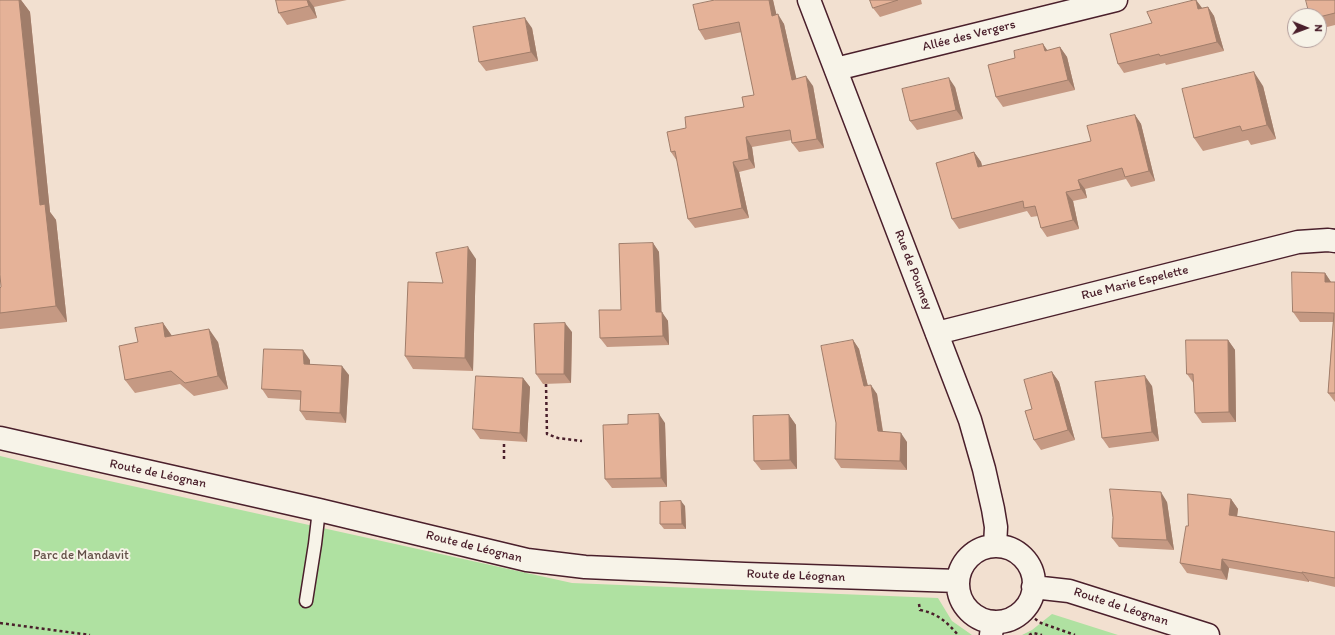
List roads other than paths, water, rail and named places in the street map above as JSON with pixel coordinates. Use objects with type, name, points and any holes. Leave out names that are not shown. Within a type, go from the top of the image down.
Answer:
[{"type":"street","name":"Rue de Poumey","points":[[809,0],[970,420],[984,469],[996,526],[995,546]]},
{"type":"street","name":"Allée des Vergers","points":[[836,69],[1106,1]]},
{"type":"street","name":"Rue Marie Espelette","points":[[936,333],[1298,242],[1335,241]]},
{"type":"street","name":"Route de Léognan","points":[[0,438],[319,510],[527,560],[600,568],[958,581]]},
{"type":"street","points":[[995,546],[1008,548],[1018,554],[1027,563],[1032,574],[1033,587],[1030,600],[1023,610],[1014,617],[992,628],[972,613],[964,604],[959,593],[958,581],[963,565],[974,553],[984,548],[995,546]]},
{"type":"street","name":"Route de Léognan","points":[[1033,587],[1069,590],[1208,635]]},
{"type":"lane","points":[[306,601],[319,510]]},
{"type":"park label","name":"Parc de Mandavit","points":[[81,556]]}]
